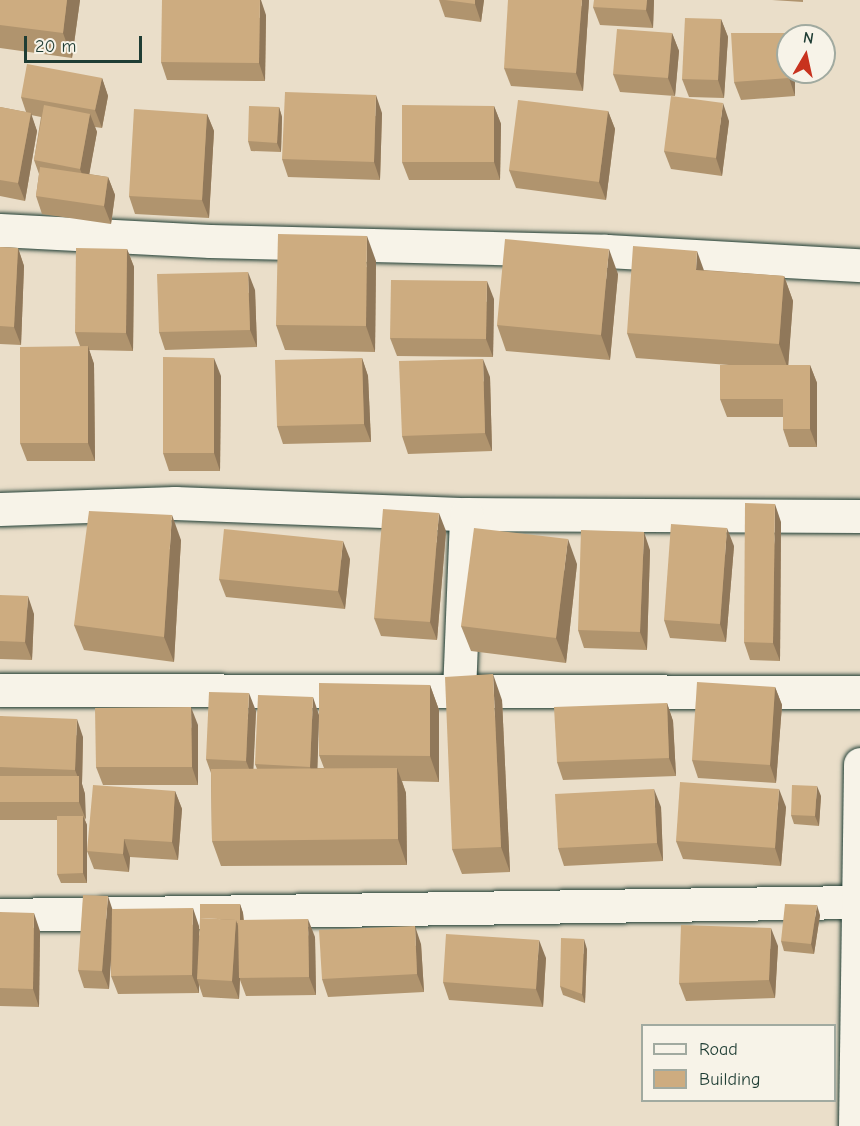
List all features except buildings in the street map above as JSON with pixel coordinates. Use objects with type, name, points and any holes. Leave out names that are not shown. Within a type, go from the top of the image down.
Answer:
[{"type":"street","points":[[0,230],[257,242],[606,250],[860,266]]},
{"type":"street","points":[[0,509],[176,503],[466,514],[860,516]]},
{"type":"street","points":[[459,692],[466,514]]},
{"type":"street","points":[[0,690],[860,692]]},
{"type":"street","points":[[855,1126],[856,902],[860,765]]},
{"type":"street","points":[[0,915],[856,902]]}]
